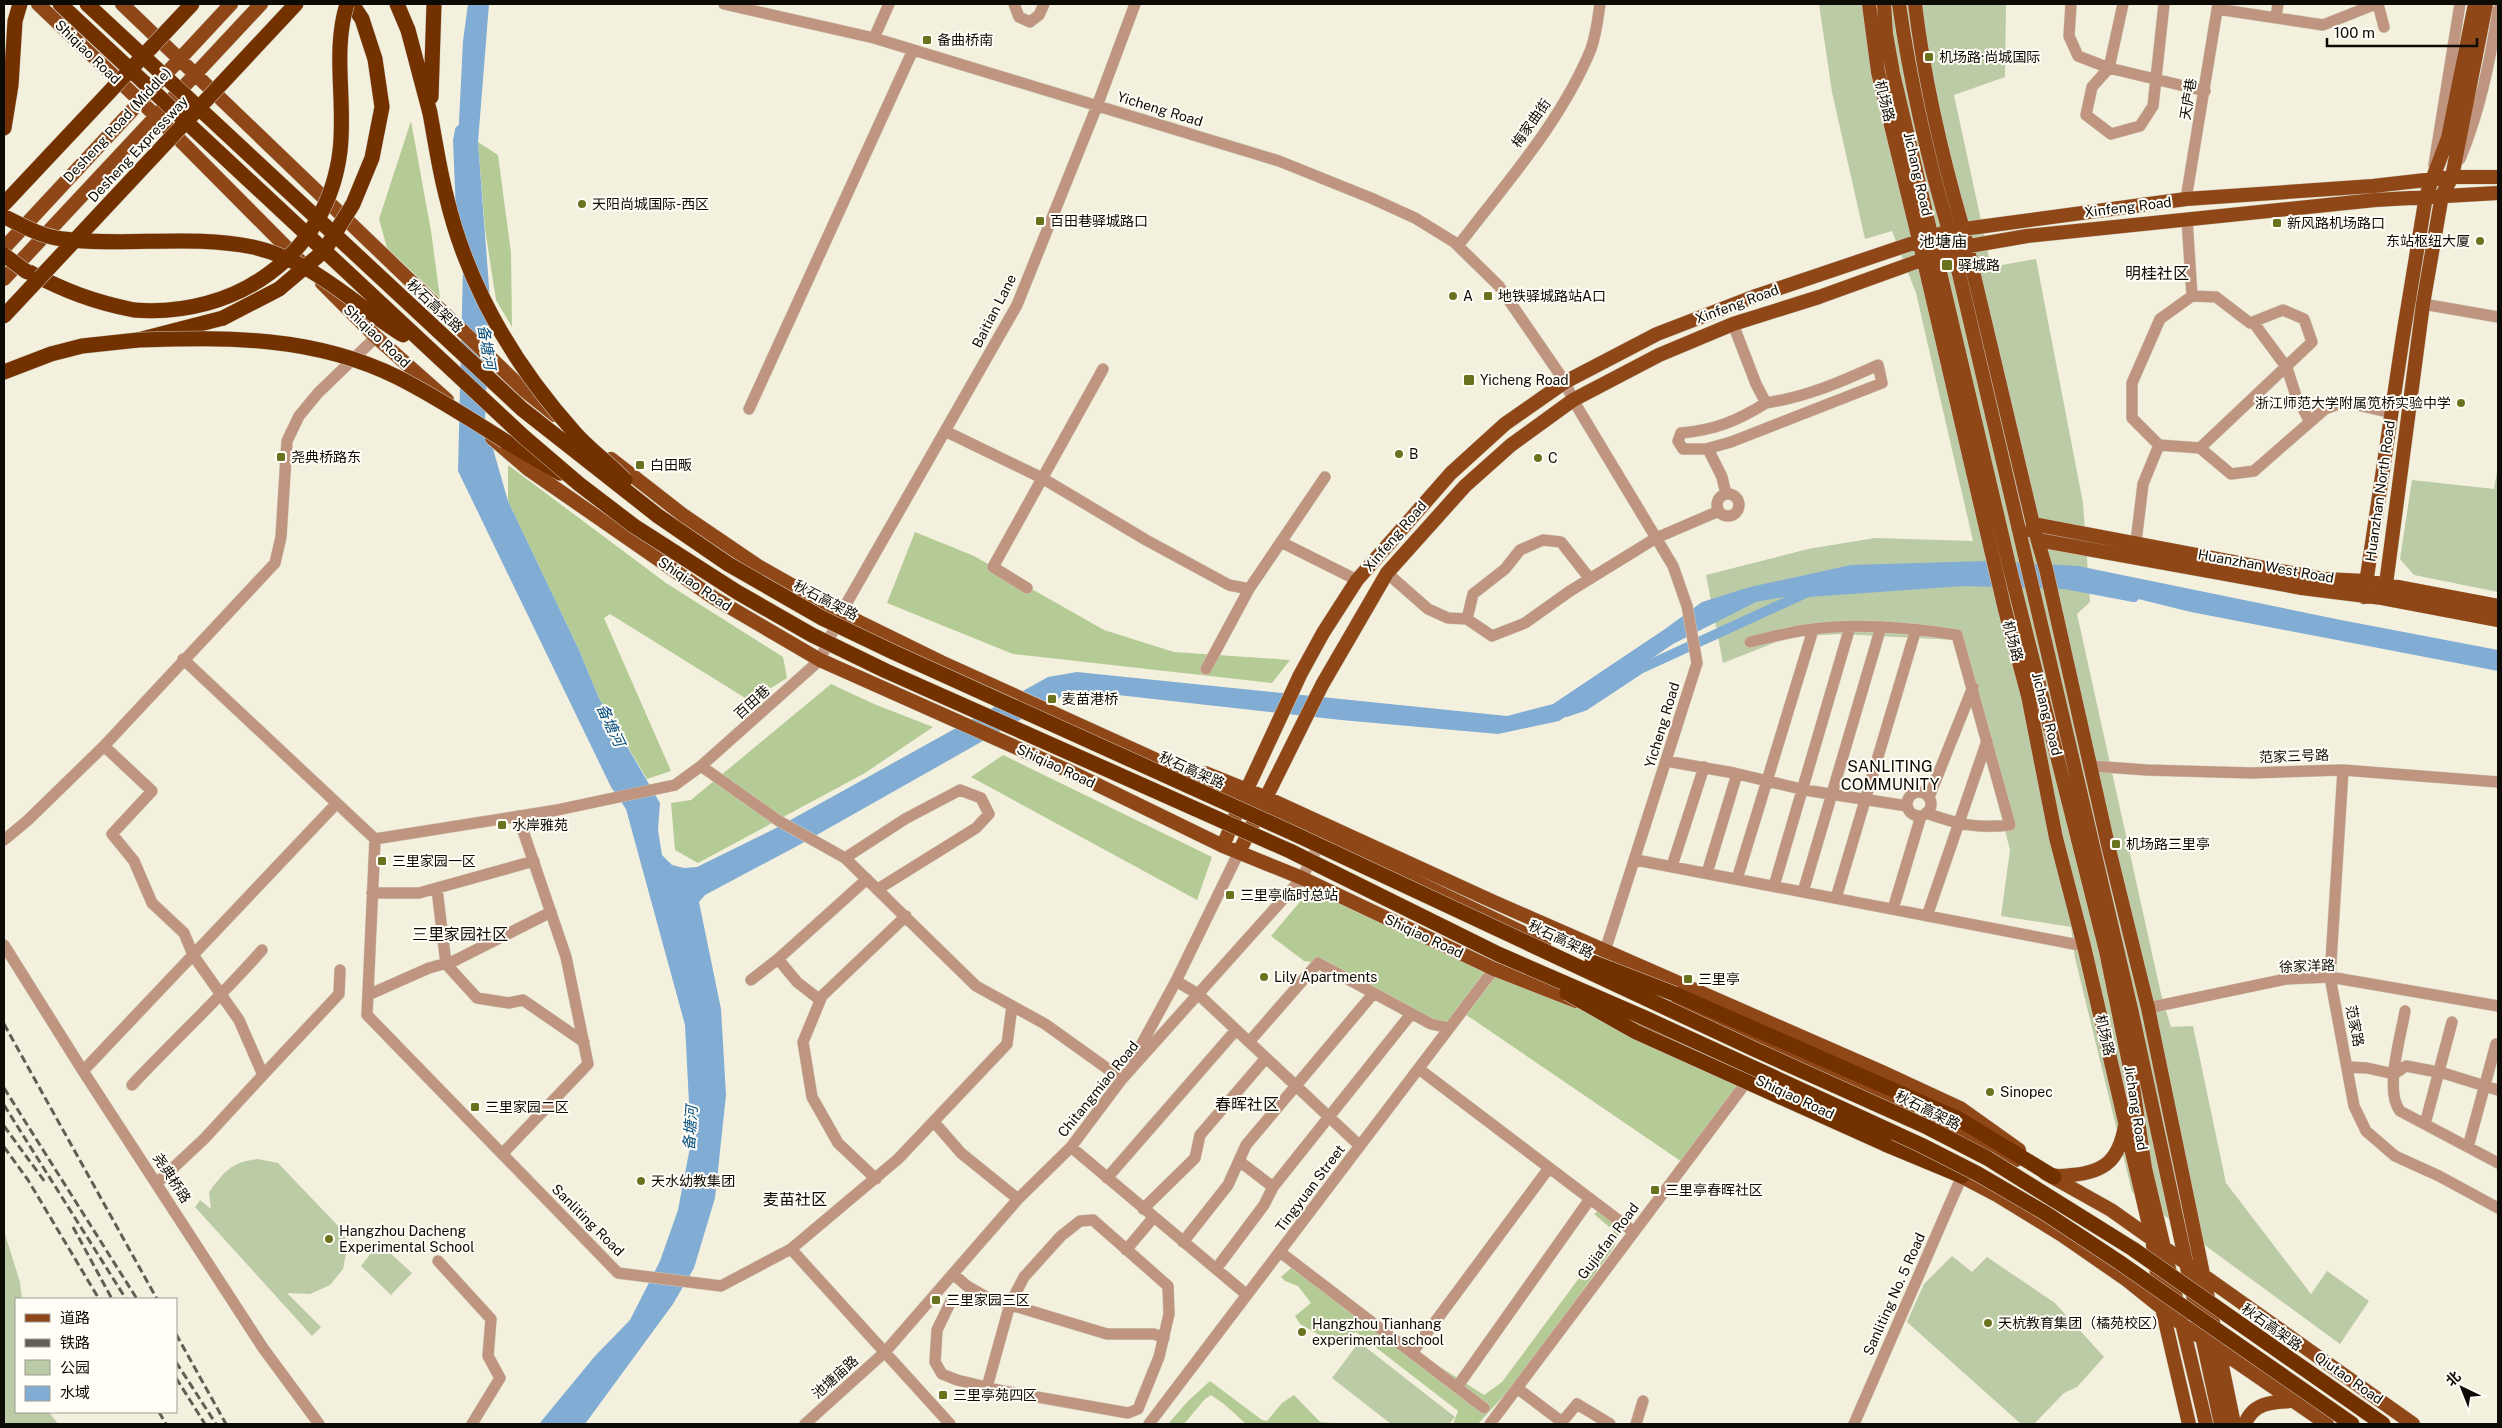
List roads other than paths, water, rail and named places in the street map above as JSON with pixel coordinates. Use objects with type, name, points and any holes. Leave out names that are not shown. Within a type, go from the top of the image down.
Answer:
[{"type":"highway","points":[[4,128],[10,86],[15,21],[20,4]]},
{"type":"highway","points":[[60,4],[434,354],[579,484]]},
{"type":"highway","name":"秋石高架路","points":[[87,4],[522,408],[658,516],[728,564],[822,618],[1512,934],[1756,1050],[1927,1127],[1987,1158],[2133,1249],[2383,1424]]},
{"type":"highway","points":[[4,204],[192,4]]},
{"type":"highway","name":"Desheng Expressway","points":[[4,316],[296,4]]},
{"type":"highway","points":[[4,255],[27,272],[69,293],[95,302],[134,310],[160,312],[195,307],[226,299],[266,277],[299,244],[313,226],[325,204],[335,177],[341,127],[340,44],[347,4]]},
{"type":"highway","points":[[138,340],[223,318],[279,289],[324,251],[353,204],[372,158],[382,108],[375,59],[362,19],[352,4]]},
{"type":"highway","points":[[397,4],[408,30],[430,113],[452,218],[467,262],[492,318],[506,342],[549,403],[576,435],[618,472],[658,516]]},
{"type":"highway","points":[[430,113],[434,4]]},
{"type":"highway","points":[[4,216],[32,231],[62,239],[113,242],[203,241],[228,243],[273,254],[331,282],[394,329],[434,354]]},
{"type":"highway","points":[[4,372],[51,354],[82,346],[138,340],[208,338],[262,340],[296,344],[361,362],[396,377],[429,394],[579,484],[650,536],[737,592],[812,635],[886,671],[1290,851],[1498,954],[1645,1018],[1921,1144],[1978,1174],[2045,1213],[2110,1256],[2352,1424]]},
{"type":"highway","points":[[1512,934],[1660,986],[1956,1118],[2054,1177]]},
{"type":"highway","points":[[1498,954],[1636,1032],[1885,1144],[1962,1176]]},
{"type":"main road","name":"Shiqiao Road","points":[[38,4],[156,116],[376,337],[433,388],[528,469],[714,598],[820,660],[1008,744],[1223,846],[1302,878],[1494,969],[1643,1026],[1962,1176],[2062,1235],[2127,1280],[2202,1338]]},
{"type":"main road","points":[[122,4],[524,390],[683,515],[758,566],[841,613],[973,676],[1015,692],[1244,795],[1605,951],[1656,971],[1960,1108],[1999,1134],[2054,1177],[2091,1172],[2106,1166],[2117,1153],[2125,1123]]},
{"type":"main road","name":"Desheng Road (Middle)","points":[[4,248],[231,4]]},
{"type":"main road","name":"Desheng Road (Middle)","points":[[4,279],[261,4]]},
{"type":"main road","name":"机场路","points":[[1869,4],[1878,72],[1926,237],[1922,259],[1996,567],[2004,610],[2028,696],[2056,838],[2084,946],[2152,1238],[2162,1308],[2189,1424]]},
{"type":"main road","name":"Jichang Road","points":[[1884,4],[1893,73],[1926,237],[1936,255],[2010,569],[2106,951],[2131,1073],[2145,1168],[2166,1248],[2206,1424]]},
{"type":"main road","name":"Jichang Road","points":[[1899,4],[1915,94],[1936,186],[1949,230],[2132,1013],[2221,1424]]},
{"type":"main road","points":[[1915,4],[1922,58],[1952,189],[1968,246],[2033,524],[2046,569],[2092,766],[2108,845],[2148,1008],[2234,1424]]},
{"type":"main road","name":"Huanzhan North Road","points":[[2364,597],[2426,196],[2448,138],[2475,4]]},
{"type":"main road","name":"Huanzhan North Road","points":[[2384,591],[2423,304],[2442,195],[2452,177],[2486,4]]},
{"type":"main road","name":"Xinfeng Road","points":[[1223,846],[1244,795],[1294,688],[1324,633],[1357,580],[1451,473],[1505,424],[1565,382],[1657,334],[1753,297],[1949,230],[2186,199],[2373,186],[2432,178],[2498,177]]},
{"type":"main road","name":"Xinfeng Road","points":[[1238,852],[1265,803],[1319,691],[1386,573],[1465,486],[1511,445],[1573,400],[1660,355],[1733,324],[1819,297],[1952,249],[2027,236],[2187,219],[2426,196],[2498,194]]},
{"type":"main road","points":[[2027,562],[2033,524]]},
{"type":"main road","name":"Huanzhan West Road","points":[[2033,524],[2136,542],[2323,579],[2366,581],[2384,591],[2498,620]]},
{"type":"main road","name":"Huanzhan West Road","points":[[2038,540],[2302,588],[2364,597],[2384,591],[2498,606]]},
{"type":"main road","points":[[1265,803],[1323,836],[1605,972],[1764,1042],[1946,1129],[2054,1177],[2111,1210],[2186,1264]]},
{"type":"main road","points":[[2107,1046],[2131,1073]]},
{"type":"main road","name":"Qiutao Road","points":[[2186,1264],[2414,1424]]},
{"type":"main road","points":[[2202,1338],[2327,1424]]},
{"type":"main road","points":[[2245,1424],[2249,1416],[2262,1404],[2293,1401]]},
{"type":"street","name":"Yicheng Road","points":[[724,4],[874,38],[1280,161],[1415,218],[1458,246],[1499,286],[1565,382],[1573,400],[1673,566],[1687,606],[1697,663],[1636,860],[1605,951],[1605,972]]},
{"type":"street","points":[[874,38],[889,4]]},
{"type":"street","points":[[1014,4],[1019,17],[1030,22],[1039,15],[1044,4]]},
{"type":"street","name":"Baitian Lane","points":[[841,613],[1017,305],[1097,106],[1135,4]]},
{"type":"street","name":"梅家曲街","points":[[1458,246],[1561,107],[1591,47],[1600,4]]},
{"type":"street","points":[[2071,4],[2070,36],[2078,56],[2109,68],[2205,90]]},
{"type":"street","points":[[2123,4],[2109,68],[2092,87],[2086,115],[2111,134],[2140,126],[2153,106],[2154,79],[2164,4]]},
{"type":"street","points":[[2276,17],[2278,4]]},
{"type":"street","points":[[2218,6],[2323,24],[2377,4],[2384,27]]},
{"type":"street","points":[[2432,178],[2460,4]]},
{"type":"street","name":"天庐巷","points":[[2186,199],[2218,6]]},
{"type":"street","points":[[2452,177],[2474,124],[2492,48],[2498,10]]},
{"type":"street","points":[[749,409],[913,50]]},
{"type":"street","points":[[2187,219],[2192,296]]},
{"type":"street","points":[[2200,448],[2287,368],[2312,342],[2304,319],[2283,310],[2250,323],[2216,297],[2192,296],[2160,319],[2132,383],[2132,418],[2159,445],[2200,448],[2231,474],[2254,471],[2325,409],[2344,402],[2392,413]]},
{"type":"street","points":[[2423,304],[2498,317]]},
{"type":"street","points":[[2253,322],[2287,368],[2296,396],[2310,422]]},
{"type":"street","points":[[1733,324],[1766,403]]},
{"type":"street","points":[[4,840],[14,833],[104,746],[183,659],[275,563],[281,537],[287,441],[299,416],[318,393],[376,337]]},
{"type":"street","points":[[1878,365],[1882,383],[1782,424],[1708,449],[1683,448],[1678,441],[1681,433],[1703,431],[1737,420],[1766,403],[1795,398],[1841,382],[1878,365]]},
{"type":"street","points":[[1027,588],[993,567],[1103,369]]},
{"type":"street","points":[[945,431],[1042,478],[1146,540],[1229,585],[1249,588]]},
{"type":"street","points":[[2136,542],[2143,484],[2159,445]]},
{"type":"street","points":[[1708,449],[1722,477],[1726,494]]},
{"type":"street","points":[[1206,669],[1249,588],[1325,477]]},
{"type":"street","points":[[1726,494],[1733,495],[1738,500],[1737,510],[1728,516],[1719,511],[1718,501],[1726,494]]},
{"type":"street","points":[[1386,573],[1428,609],[1448,618],[1467,619],[1492,636],[1525,623],[1590,579],[1656,538],[1719,511]]},
{"type":"street","points":[[1467,619],[1473,594],[1498,575],[1520,550],[1543,540],[1561,542],[1590,579]]},
{"type":"street","points":[[1281,542],[1357,580]]},
{"type":"street","name":"百田巷","points":[[518,816],[675,785],[701,766],[820,660],[841,613]]},
{"type":"street","points":[[1774,886],[1850,627]]},
{"type":"street","points":[[1750,642],[1813,630],[1850,627],[1916,629],[1957,635],[2010,825],[1984,828],[1959,824],[1924,814],[1914,815],[1908,806],[1909,799],[1914,793],[1922,793],[1929,797]]},
{"type":"street","points":[[1803,892],[1881,627]]},
{"type":"street","points":[[1836,898],[1916,629]]},
{"type":"street","points":[[1737,879],[1813,630]]},
{"type":"street","points":[[183,659],[375,839],[518,816],[566,957],[588,1064],[502,1154]]},
{"type":"street","points":[[1893,910],[1924,814],[1931,805],[1929,797],[1973,687]]},
{"type":"street","points":[[1927,916],[1987,741]]},
{"type":"street","points":[[104,746],[152,791],[112,834],[134,861],[152,903],[184,933],[193,955],[239,1020],[263,1075]]},
{"type":"street","points":[[1666,761],[1704,767],[1803,790],[1908,806]]},
{"type":"street","points":[[701,766],[779,821],[845,858],[976,986],[1044,1024],[1122,1079],[1176,981],[1238,852]]},
{"type":"street","name":"范家三号路","points":[[2092,766],[2147,770],[2251,773],[2343,770],[2498,782]]},
{"type":"street","points":[[1672,866],[1704,767]]},
{"type":"street","name":"范家路","points":[[2343,770],[2330,977],[2354,1106],[2366,1131],[2395,1156],[2439,1176],[2498,1208]]},
{"type":"street","points":[[1707,873],[1737,774]]},
{"type":"street","points":[[845,858],[905,819],[960,790],[981,798],[989,814],[976,828],[878,889]]},
{"type":"street","points":[[83,1071],[336,804]]},
{"type":"street","name":"Chitangmiao Road","points":[[885,1352],[1018,1199],[1071,1147],[1122,1079],[1302,878],[1323,836]]},
{"type":"street","name":"Sanliting Road","points":[[375,839],[367,1015],[618,1272],[721,1286],[791,1249],[898,1160],[1007,1044],[1012,1006]]},
{"type":"street","points":[[1636,860],[2084,946]]},
{"type":"street","points":[[372,893],[419,893],[534,861]]},
{"type":"street","points":[[751,980],[778,959],[867,879]]},
{"type":"street","points":[[437,889],[446,964],[477,998],[508,1003],[524,1000],[584,1042]]},
{"type":"street","points":[[368,995],[430,968],[454,961],[551,912]]},
{"type":"street","points":[[876,1179],[838,1143],[812,1097],[802,1042],[820,1000],[906,916]]},
{"type":"street","name":"尧典桥路","points":[[4,945],[83,1071],[263,1348],[319,1424]]},
{"type":"street","points":[[132,1085],[183,1031],[222,996],[262,950]]},
{"type":"street","points":[[778,959],[797,982],[820,1000]]},
{"type":"street","points":[[1249,1042],[1318,963],[1431,1024],[1450,1028]]},
{"type":"street","name":"Tingyuan Street","points":[[1149,1424],[1494,969]]},
{"type":"street","points":[[157,1183],[204,1139],[339,994],[340,970]]},
{"type":"street","name":"徐家洋路","points":[[2148,1008],[2286,980],[2330,977],[2498,1006]]},
{"type":"street","points":[[1176,981],[1198,994],[1360,1146]]},
{"type":"street","points":[[1183,1242],[1228,1186],[1246,1146],[1373,994]]},
{"type":"street","points":[[2405,1011],[2394,1074],[2396,1106],[2400,1111],[2498,1163]]},
{"type":"street","points":[[1216,1270],[1264,1205],[1273,1187],[1330,1118],[1411,1014]]},
{"type":"street","points":[[2425,1124],[2452,1022]]},
{"type":"street","points":[[1107,1178],[1236,1030]]},
{"type":"street","points":[[2468,1147],[2496,1044]]},
{"type":"street","points":[[1143,1209],[1195,1158],[1200,1135],[1266,1058]]},
{"type":"street","points":[[2348,1067],[2367,1068],[2394,1074],[2406,1066],[2439,1073],[2498,1090]]},
{"type":"street","points":[[1419,1069],[1634,1232]]},
{"type":"street","name":"Gujiafan Road","points":[[1490,1424],[1751,1076]]},
{"type":"street","points":[[934,1122],[961,1153],[1018,1199]]},
{"type":"street","points":[[1071,1147],[1153,1218],[1247,1295]]},
{"type":"street","points":[[1239,1161],[1273,1187]]},
{"type":"street","points":[[1412,1353],[1549,1168]]},
{"type":"street","name":"Sanliting No. 5 Road","points":[[1854,1424],[1962,1176]]},
{"type":"street","points":[[1457,1387],[1590,1199]]},
{"type":"street","points":[[1126,1250],[1153,1218]]},
{"type":"street","points":[[952,1300],[937,1330],[935,1362],[942,1374],[987,1387],[1128,1413],[1138,1410],[1159,1357],[1170,1314],[1168,1286],[1093,1220],[1080,1221],[1061,1236],[1024,1277],[1010,1304],[987,1387]]},
{"type":"street","points":[[791,1249],[950,1424]]},
{"type":"street","points":[[1280,1252],[1484,1408]]},
{"type":"street","points":[[438,1261],[491,1319],[488,1356],[500,1378],[472,1424]]},
{"type":"street","points":[[953,1274],[967,1286],[988,1298],[1107,1334],[1154,1334],[1164,1338]]},
{"type":"street","name":"池塘庙路","points":[[805,1424],[885,1352]]},
{"type":"street","points":[[1517,1388],[1562,1422],[1577,1404],[1610,1424]]},
{"type":"street","points":[[1636,1424],[1644,1400]]},
{"type":"water","points":[[468,4],[489,4],[478,142],[490,300],[485,421],[508,501],[579,650],[599,698],[660,803],[658,830],[662,855],[672,865],[684,868],[697,867],[776,828],[1048,677],[1077,672],[1507,716],[1553,704],[1702,602],[1750,587],[1851,565],[1987,561],[2078,566],[2498,650],[2498,671],[2191,612],[2061,580],[1854,584],[1756,602],[1673,644],[1559,721],[1498,734],[1341,720],[1073,690],[799,845],[705,895],[699,902],[721,1009],[726,1095],[715,1198],[694,1268],[673,1304],[585,1424],[539,1424],[595,1356],[630,1320],[660,1261],[678,1210],[691,1142],[685,1025],[626,809],[611,787],[458,471],[463,267],[458,142],[463,41]]},
{"type":"waterway","name":"备塘河","points":[[460,130],[458,141],[462,236]]},
{"type":"waterway","points":[[1566,712],[1584,706],[1640,669],[1808,592],[1963,581],[2065,584],[2134,597]]},
{"type":"railway","points":[[4,1024],[156,1298]]},
{"type":"railway","points":[[4,1088],[136,1298]]},
{"type":"railway","points":[[4,1105],[125,1298]]},
{"type":"railway","points":[[4,1126],[45,1182]]},
{"type":"railway","points":[[4,1147],[28,1180],[98,1298]]},
{"type":"railway","points":[[73,1227],[111,1298]]},
{"type":"railway","points":[[178,1338],[226,1424]]},
{"type":"railway","points":[[178,1365],[216,1424]]},
{"type":"railway","points":[[178,1381],[205,1424]]},
{"type":"railway","points":[[160,1413],[166,1424]]},
{"type":"place","name":"备曲桥南","points":[[927,40]]},
{"type":"place","name":"机场路·尚城国际","points":[[1929,57]]},
{"type":"place","name":"天阳尚城国际-西区","points":[[582,204]]},
{"type":"place","name":"百田巷驿城路口","points":[[1040,221]]},
{"type":"place","name":"新风路机场路口","points":[[2277,223]]},
{"type":"place","name":"东站枢纽大厦","points":[[2480,241]]},
{"type":"place","name":"驿城路","points":[[1947,265]]},
{"type":"place","name":"A","points":[[1453,296]]},
{"type":"place","name":"地铁驿城路站A口","points":[[1488,296]]},
{"type":"place","name":"Yicheng Road","points":[[1469,380]]},
{"type":"place","name":"浙江师范大学附属笕桥实验中学","points":[[2461,403]]},
{"type":"place","name":"B","points":[[1399,454]]},
{"type":"place","name":"尧典桥路东","points":[[281,457]]},
{"type":"place","name":"C","points":[[1538,458]]},
{"type":"place","name":"白田畈","points":[[640,465]]},
{"type":"place","name":"麦苗港桥","points":[[1052,699]]},
{"type":"place","name":"水岸雅苑","points":[[502,825]]},
{"type":"place","name":"机场路三里亭","points":[[2116,844]]},
{"type":"place","name":"三里家园一区","points":[[382,861]]},
{"type":"place","name":"三里亭临时总站","points":[[1230,895]]},
{"type":"place","name":"Lily Apartments","points":[[1264,977]]},
{"type":"place","name":"三里亭","points":[[1688,979]]},
{"type":"place","name":"Sinopec","points":[[1990,1092]]},
{"type":"place","name":"三里家园二区","points":[[475,1107]]},
{"type":"place","name":"天水幼教集团","points":[[641,1181]]},
{"type":"place","name":"三里亭春晖社区","points":[[1655,1190]]},
{"type":"place","name":"Hangzhou Dacheng Experimental School","points":[[329,1239]]},
{"type":"place","name":"三里家园三区","points":[[936,1300]]},
{"type":"place","name":"天杭教育集团（橘苑校区）","points":[[1988,1323]]},
{"type":"place","name":"Hangzhou Tianhang experimental school","points":[[1302,1332]]},
{"type":"place","name":"三里亭苑四区","points":[[943,1395]]},
{"type":"district","name":"池塘庙","points":[[1943,241]]},
{"type":"district","name":"明桂社区","points":[[2157,273]]},
{"type":"district","name":"SANLITING COMMUNITY","points":[[1890,775]]},
{"type":"district","name":"三里家园社区","points":[[460,934]]},
{"type":"district","name":"春晖社区","points":[[1247,1104]]},
{"type":"district","name":"麦苗社区","points":[[795,1199]]}]
